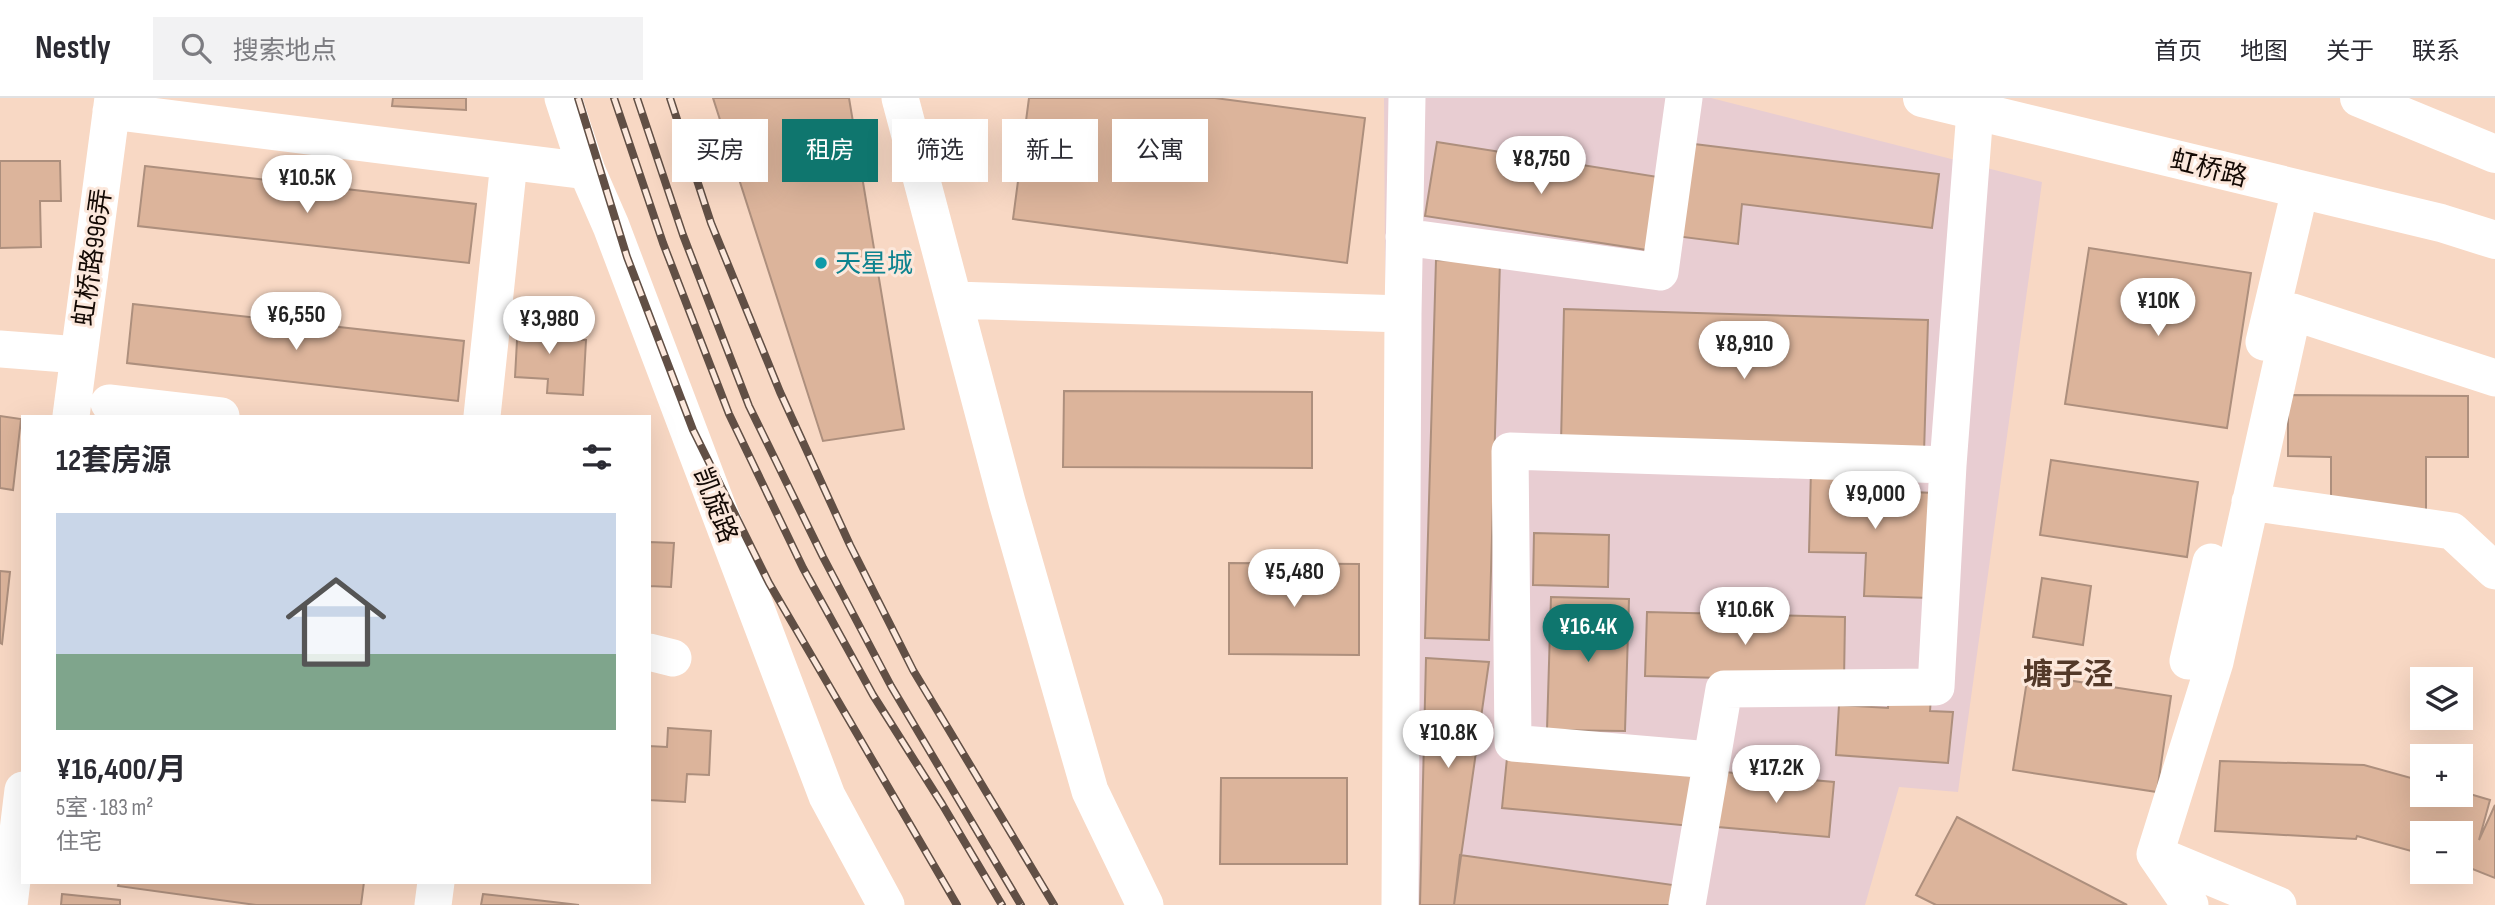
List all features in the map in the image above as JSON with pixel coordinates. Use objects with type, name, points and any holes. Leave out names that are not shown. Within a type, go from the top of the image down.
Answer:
[{"type":"main road","name":"虹桥路","points":[[1922,98],[2441,223],[2495,240]]},
{"type":"main road","points":[[2369,100],[2495,154]]},
{"type":"street","name":"凯旋路","points":[[563,98],[587,171],[611,226],[827,796],[886,905]]},
{"type":"street","points":[[1399,905],[1407,98]]},
{"type":"street","points":[[1404,237],[1660,272],[1684,98]]},
{"type":"street","points":[[912,102],[954,300],[1007,502],[1090,791],[1145,905]]},
{"type":"street","points":[[112,104],[587,171]]},
{"type":"street","name":"虹桥路996弄","points":[[71,415],[112,104]]},
{"type":"street","points":[[1687,905],[1724,689],[1936,687],[1948,465],[1975,111]]},
{"type":"street","points":[[482,415],[509,162]]},
{"type":"street","points":[[2188,661],[2300,190]]},
{"type":"street","points":[[954,300],[1403,314]]},
{"type":"street","points":[[2155,854],[2215,662],[2293,312],[2495,378]]},
{"type":"street","points":[[0,349],[79,355]]},
{"type":"street","points":[[109,403],[212,415]]},
{"type":"street","points":[[1710,760],[1513,743],[1510,451],[1948,465]]},
{"type":"street","points":[[2250,502],[2452,531],[2495,571]]},
{"type":"street","points":[[9,905],[21,803]]},
{"type":"street","points":[[2155,854],[2190,905]]},
{"type":"street","points":[[2155,854],[2278,905]]},
{"type":"street","points":[[433,905],[436,884]]},
{"type":"shaded area","points":[[1384,98],[1711,98],[2042,182],[1958,792],[1899,787],[1865,905],[1389,905]]},
{"type":"building","points":[[393,98],[466,98],[466,110],[392,106]]},
{"type":"building","name":"天星城","points":[[713,98],[849,98],[852,119],[782,119],[782,182],[863,182],[904,429],[823,441],[740,182],[768,182],[768,119],[720,119]]},
{"type":"building","points":[[1029,98],[1215,98],[1365,118],[1347,263],[1013,219],[1018,182],[1098,182],[1098,119],[1026,119]]},
{"type":"building","points":[[1437,142],[1658,177],[1647,250],[1425,216]]},
{"type":"building","points":[[1686,143],[1939,174],[1932,228],[1742,204],[1738,244],[1675,236]]},
{"type":"building","points":[[0,161],[60,161],[61,201],[40,201],[41,247],[0,248]]},
{"type":"building","points":[[145,166],[476,204],[469,263],[138,226]]},
{"type":"building","points":[[2089,248],[2251,273],[2227,428],[2065,404]]},
{"type":"building","points":[[1436,260],[1500,261],[1489,640],[1425,638]]},
{"type":"building","points":[[133,304],[464,341],[458,401],[127,363]]},
{"type":"building","points":[[519,304],[540,305],[538,337],[586,340],[583,395],[547,393],[548,379],[515,377]]},
{"type":"building","points":[[1564,309],[1928,320],[1924,453],[1561,443]]},
{"type":"building","points":[[1064,391],[1312,392],[1312,468],[1063,467]]},
{"type":"building","points":[[2288,395],[2468,396],[2468,457],[2426,457],[2426,511],[2331,510],[2331,457],[2288,456]]},
{"type":"building","points":[[0,416],[21,419],[13,490],[0,488]]},
{"type":"building","points":[[2051,460],[2198,482],[2187,557],[2040,535]]},
{"type":"building","points":[[1811,469],[1868,470],[1867,490],[1934,493],[1931,598],[1864,596],[1866,553],[1809,552]]},
{"type":"building","points":[[1534,533],[1609,535],[1608,587],[1533,585]]},
{"type":"building","points":[[651,542],[674,543],[671,587],[651,586]]},
{"type":"building","points":[[1229,563],[1359,564],[1359,655],[1229,654]]},
{"type":"building","points":[[0,571],[10,572],[2,644],[0,643]]},
{"type":"building","points":[[2042,578],[2091,586],[2083,645],[2033,637]]},
{"type":"building","points":[[1551,597],[1629,599],[1625,731],[1547,730]]},
{"type":"building","points":[[1647,612],[1845,617],[1844,681],[1645,676]]},
{"type":"building","points":[[1426,658],[1489,662],[1454,905],[1420,905]]},
{"type":"building","points":[[2028,674],[2171,696],[2157,792],[2013,770]]},
{"type":"building","points":[[1889,694],[1931,697],[1930,711],[1953,712],[1948,763],[1836,755],[1839,705],[1888,708]]},
{"type":"building","points":[[668,728],[711,731],[709,775],[687,774],[685,802],[651,800],[651,746],[667,747]]},
{"type":"building","points":[[1507,758],[1695,776],[1691,826],[1502,808]]},
{"type":"building","points":[[2220,761],[2364,765],[2410,778],[2410,807],[2473,807],[2473,795],[2490,800],[2479,840],[2495,805],[2495,878],[2473,869],[2473,821],[2410,821],[2410,851],[2357,836],[2356,839],[2215,831]]},
{"type":"building","points":[[1724,772],[1834,782],[1829,837],[1718,827]]},
{"type":"building","points":[[1221,778],[1347,778],[1347,864],[1220,864]]},
{"type":"building","points":[[1957,817],[2127,905],[1936,905],[1916,895]]},
{"type":"building","points":[[1460,855],[1673,885],[1670,905],[1454,905]]},
{"type":"building","points":[[364,884],[361,905],[256,905],[118,886]]},
{"type":"building","points":[[62,894],[120,900],[120,905],[61,905]]},
{"type":"building","points":[[483,894],[579,905],[481,905]]},
{"type":"railway","points":[[578,98],[627,257],[693,430],[769,583],[957,905]]},
{"type":"railway","points":[[614,98],[663,243],[729,414],[803,568],[873,695],[1002,905]]},
{"type":"railway","points":[[637,98],[683,235],[749,406],[823,557],[891,686],[1021,905]]},
{"type":"railway","points":[[670,98],[711,223],[780,392],[850,545],[913,670],[1054,905]]},
{"type":"place","name":"天星城","points":[[821,263]]},
{"type":"district","name":"塘子泾","points":[[2068,674]]}]
